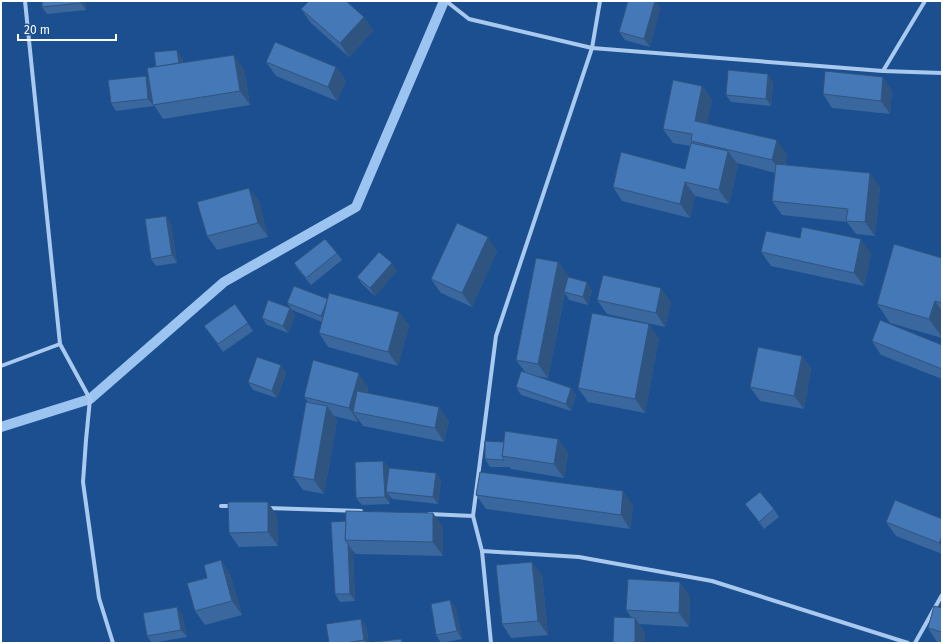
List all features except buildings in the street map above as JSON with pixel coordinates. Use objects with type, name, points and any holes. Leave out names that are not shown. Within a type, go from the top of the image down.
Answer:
[{"type":"street","points":[[25,1],[60,344],[90,399],[83,482],[99,598],[114,643]]},
{"type":"street","points":[[446,1],[470,19],[592,48],[883,71],[942,73]]},
{"type":"street","points":[[491,643],[482,551],[473,516],[496,336],[592,48],[600,1]]},
{"type":"street","points":[[883,71],[925,1]]},
{"type":"street","points":[[1,366],[60,344]]},
{"type":"street","points":[[221,506],[236,506]]},
{"type":"street","points":[[260,507],[362,511]]},
{"type":"street","points":[[426,514],[473,516]]},
{"type":"street","points":[[482,551],[579,557],[712,581],[908,643]]},
{"type":"street","points":[[915,643],[942,595]]},
{"type":"waterway","points":[[1,427],[90,399],[224,282],[356,207],[444,1]]}]
